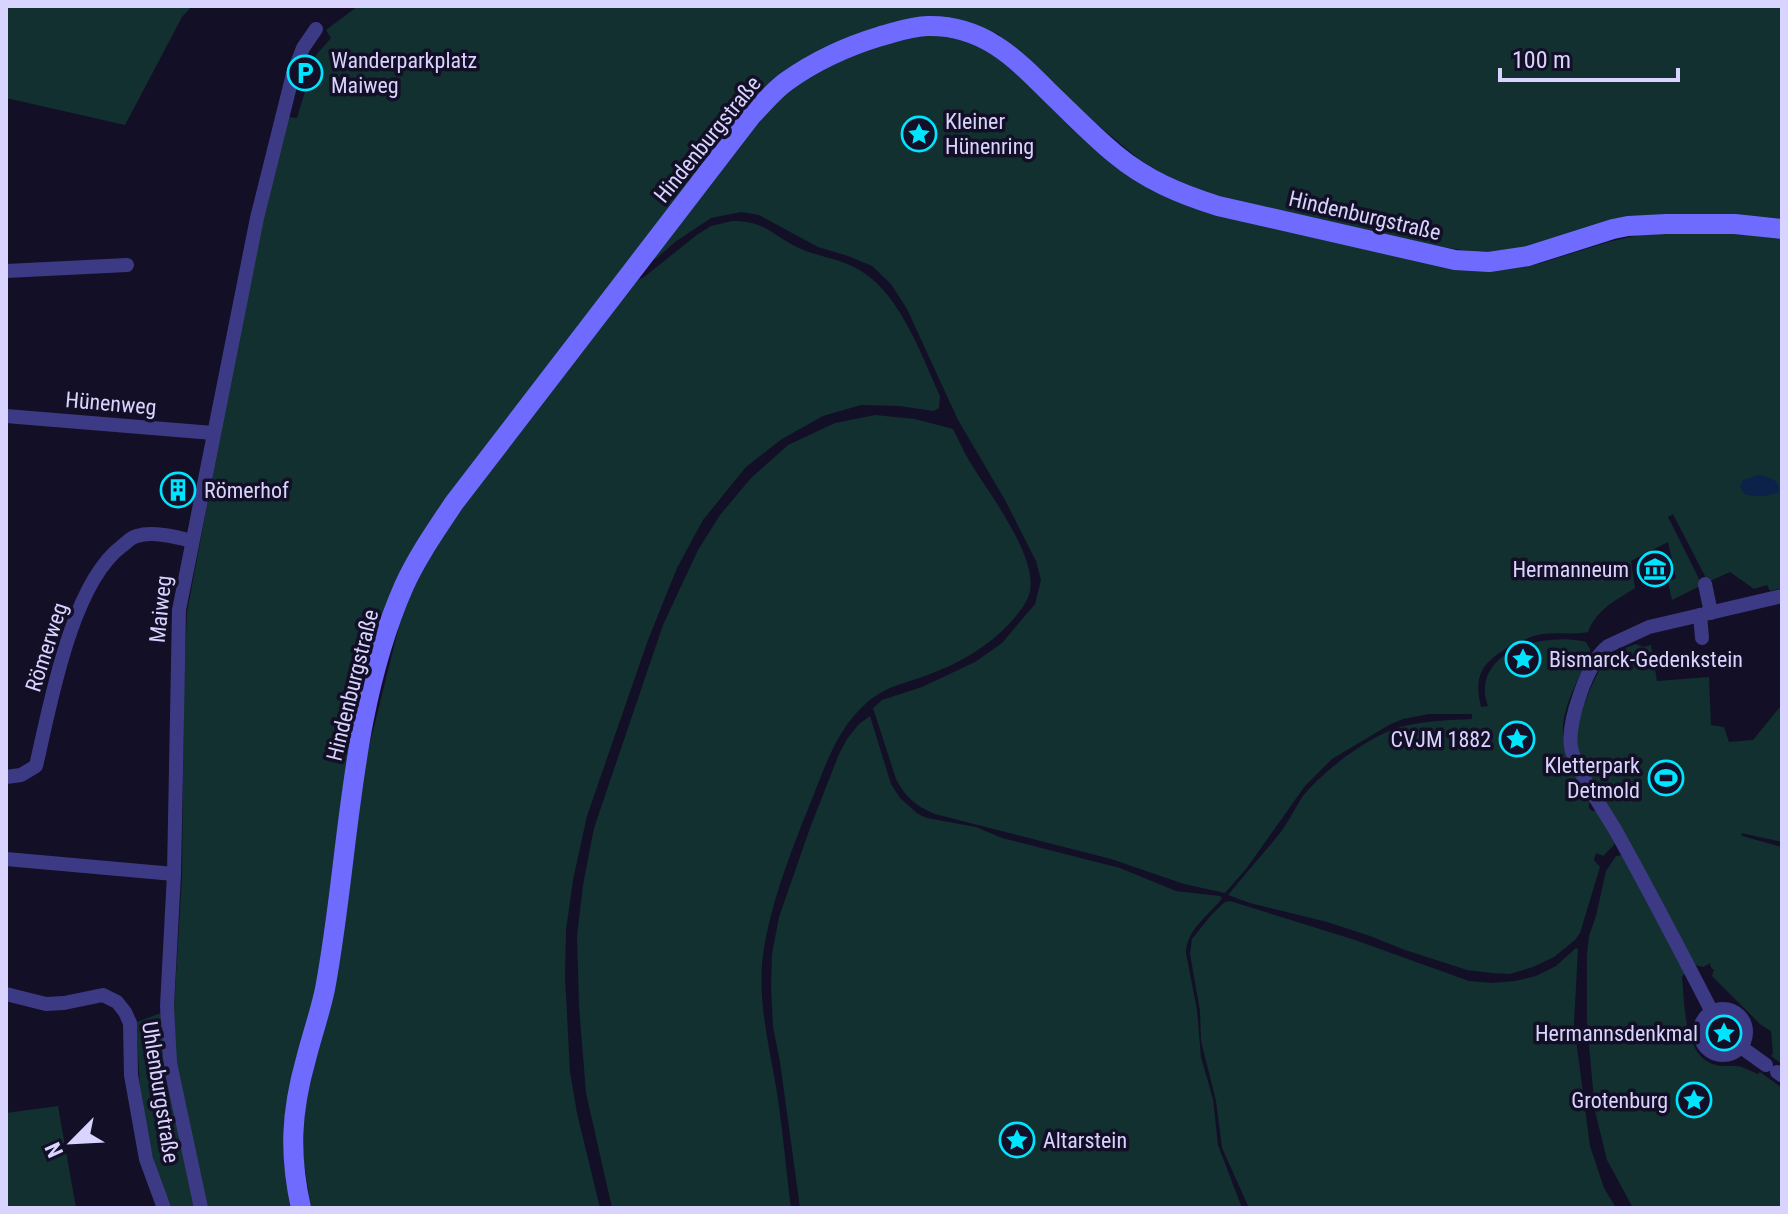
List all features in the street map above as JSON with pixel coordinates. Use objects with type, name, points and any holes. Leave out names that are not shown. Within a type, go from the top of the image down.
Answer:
[{"type":"main road","name":"Hindenburgstraße","points":[[301,1208],[292,1136],[294,1110],[325,988],[365,720],[392,617],[405,584],[454,503],[752,115],[785,82],[843,51],[902,30],[949,27],[990,41],[1008,53],[1117,156],[1157,184],[1218,206],[1455,260],[1489,262],[1528,256],[1628,226],[1749,224],[1782,229]]},
{"type":"street","name":"Maiweg","points":[[201,1208],[170,1063],[167,1006],[174,874],[179,610],[257,218],[279,126],[303,48],[316,29]]},
{"type":"street","points":[[6,271],[127,265]]},
{"type":"street","name":"Hünenweg","points":[[6,416],[213,433]]},
{"type":"street","name":"Römerweg","points":[[6,777],[21,775],[36,766],[75,617],[93,581],[114,552],[137,536],[192,541]]},
{"type":"street","points":[[1702,638],[1706,614],[1705,584]]},
{"type":"street","points":[[1712,1012],[1670,926],[1575,764],[1567,736],[1577,701],[1600,646],[1649,627],[1782,596]]},
{"type":"street","points":[[6,859],[174,874]]},
{"type":"street","name":"Uhlenburgstraße","points":[[6,994],[46,1004],[103,995],[117,1002],[125,1012],[130,1023],[131,1075],[146,1159],[164,1208]]},
{"type":"street","points":[[1725,1009],[1738,1015],[1745,1026],[1746,1034],[1741,1047],[1728,1055],[1714,1053],[1703,1043],[1703,1022],[1712,1012],[1725,1009]]},
{"type":"street","points":[[1741,1047],[1773,1070]]},
{"type":"green space","points":[[6,6],[192,6],[182,17],[125,125],[6,98]]},
{"type":"green space","points":[[358,6],[1782,6],[1782,220],[1540,244],[1504,252],[1442,247],[1317,221],[1220,197],[1161,173],[1140,160],[1093,121],[998,34],[947,20],[783,77],[422,535],[341,803],[292,1208],[207,1208],[176,1062],[174,1009],[182,875],[187,612],[245,302],[273,172],[289,117],[297,118],[316,55],[331,38],[326,30]]},
{"type":"green space","points":[[927,33],[986,45],[1155,188],[1503,269],[1538,264],[1643,234],[1782,234],[1782,588],[1770,591],[1767,585],[1754,589],[1730,572],[1708,582],[1673,514],[1668,517],[1702,585],[1672,600],[1668,582],[1676,578],[1668,542],[1631,561],[1635,588],[1602,611],[1588,632],[1543,634],[1518,642],[1494,657],[1479,678],[1481,707],[1488,706],[1485,689],[1489,673],[1510,652],[1525,645],[1557,639],[1586,642],[1590,649],[1566,710],[1563,733],[1570,758],[1592,800],[1589,808],[1598,811],[1615,843],[1604,856],[1596,853],[1594,860],[1600,867],[1580,933],[1554,957],[1510,974],[1467,970],[1327,922],[1228,895],[1280,833],[1303,796],[1349,754],[1391,730],[1421,723],[1472,719],[1472,714],[1429,714],[1403,719],[1332,759],[1305,786],[1246,869],[1225,893],[1184,884],[1111,859],[935,814],[903,791],[896,779],[873,708],[882,700],[922,687],[975,662],[1002,643],[1035,604],[1041,580],[1036,561],[1005,500],[958,420],[907,309],[891,284],[872,266],[818,247],[759,215],[741,212],[711,218],[651,261],[759,119],[796,84],[845,56]]},
{"type":"green space","points":[[732,221],[761,226],[799,248],[846,263],[868,276],[882,289],[906,322],[940,396],[939,408],[934,411],[861,405],[823,416],[782,439],[746,467],[703,520],[677,568],[648,640],[587,816],[566,930],[570,1072],[600,1208],[311,1208],[300,1137],[365,763],[400,622],[412,591],[459,511],[634,282],[698,234],[711,226]]},
{"type":"green space","points":[[875,415],[915,419],[953,429],[1019,542],[1030,576],[1029,595],[1011,622],[982,647],[949,666],[886,690],[862,707],[836,743],[797,837],[771,915],[762,973],[765,1025],[791,1208],[612,1208],[586,1093],[579,1006],[577,936],[594,828],[663,625],[698,550],[720,515],[751,478],[788,445],[835,423]]},
{"type":"green space","points":[[1636,644],[1643,647],[1651,645],[1657,681],[1709,677],[1711,725],[1724,727],[1729,742],[1753,740],[1782,708],[1782,842],[1741,833],[1742,836],[1782,847],[1782,1064],[1771,1056],[1771,1031],[1761,1025],[1712,976],[1714,969],[1711,963],[1703,967],[1695,965],[1582,761],[1577,728],[1595,679],[1606,659]]},
{"type":"green space","points":[[870,716],[891,784],[900,798],[918,814],[976,827],[1002,838],[1120,868],[1176,891],[1222,898],[1194,930],[1186,953],[1197,1010],[1201,1057],[1213,1099],[1218,1145],[1242,1208],[800,1208],[773,1027],[772,954],[779,917],[839,754],[859,724]]},
{"type":"green space","points":[[1622,855],[1685,973],[1682,977],[1685,1014],[1697,1052],[1716,1065],[1760,1072],[1782,1088],[1782,1208],[1633,1208],[1607,1160],[1595,1111],[1587,1023],[1587,954],[1606,871],[1616,856]]},
{"type":"green space","points":[[1230,901],[1355,940],[1469,981],[1492,983],[1536,976],[1556,966],[1578,949],[1574,1024],[1590,1146],[1604,1188],[1616,1208],[1249,1208],[1222,1148],[1216,1101],[1201,1041],[1200,1011],[1190,954],[1192,939],[1212,914]]},
{"type":"green space","points":[[161,1013],[195,1208],[172,1208],[156,1166],[145,1121],[137,1022]]},
{"type":"green space","points":[[58,1106],[76,1208],[6,1208],[6,1113]]},
{"type":"water","points":[[1757,475],[1775,481],[1779,492],[1762,496],[1744,494],[1740,487],[1742,481]]},
{"type":"place","name":"Wanderparkplatz Maiweg","points":[[305,73]]},
{"type":"place","name":"Kleiner Hünenring","points":[[919,134]]},
{"type":"place","name":"Römerhof","points":[[178,490]]},
{"type":"place","name":"Hermanneum","points":[[1655,569]]},
{"type":"place","name":"Bismarck-Gedenkstein","points":[[1523,659]]},
{"type":"place","name":"CVJM 1882","points":[[1517,739]]},
{"type":"place","name":"Kletterpark Detmold","points":[[1666,778]]},
{"type":"place","name":"Hermannsdenkmal","points":[[1724,1033]]},
{"type":"place","name":"Grotenburg","points":[[1694,1100]]},
{"type":"place","name":"Altarstein","points":[[1017,1140]]}]
